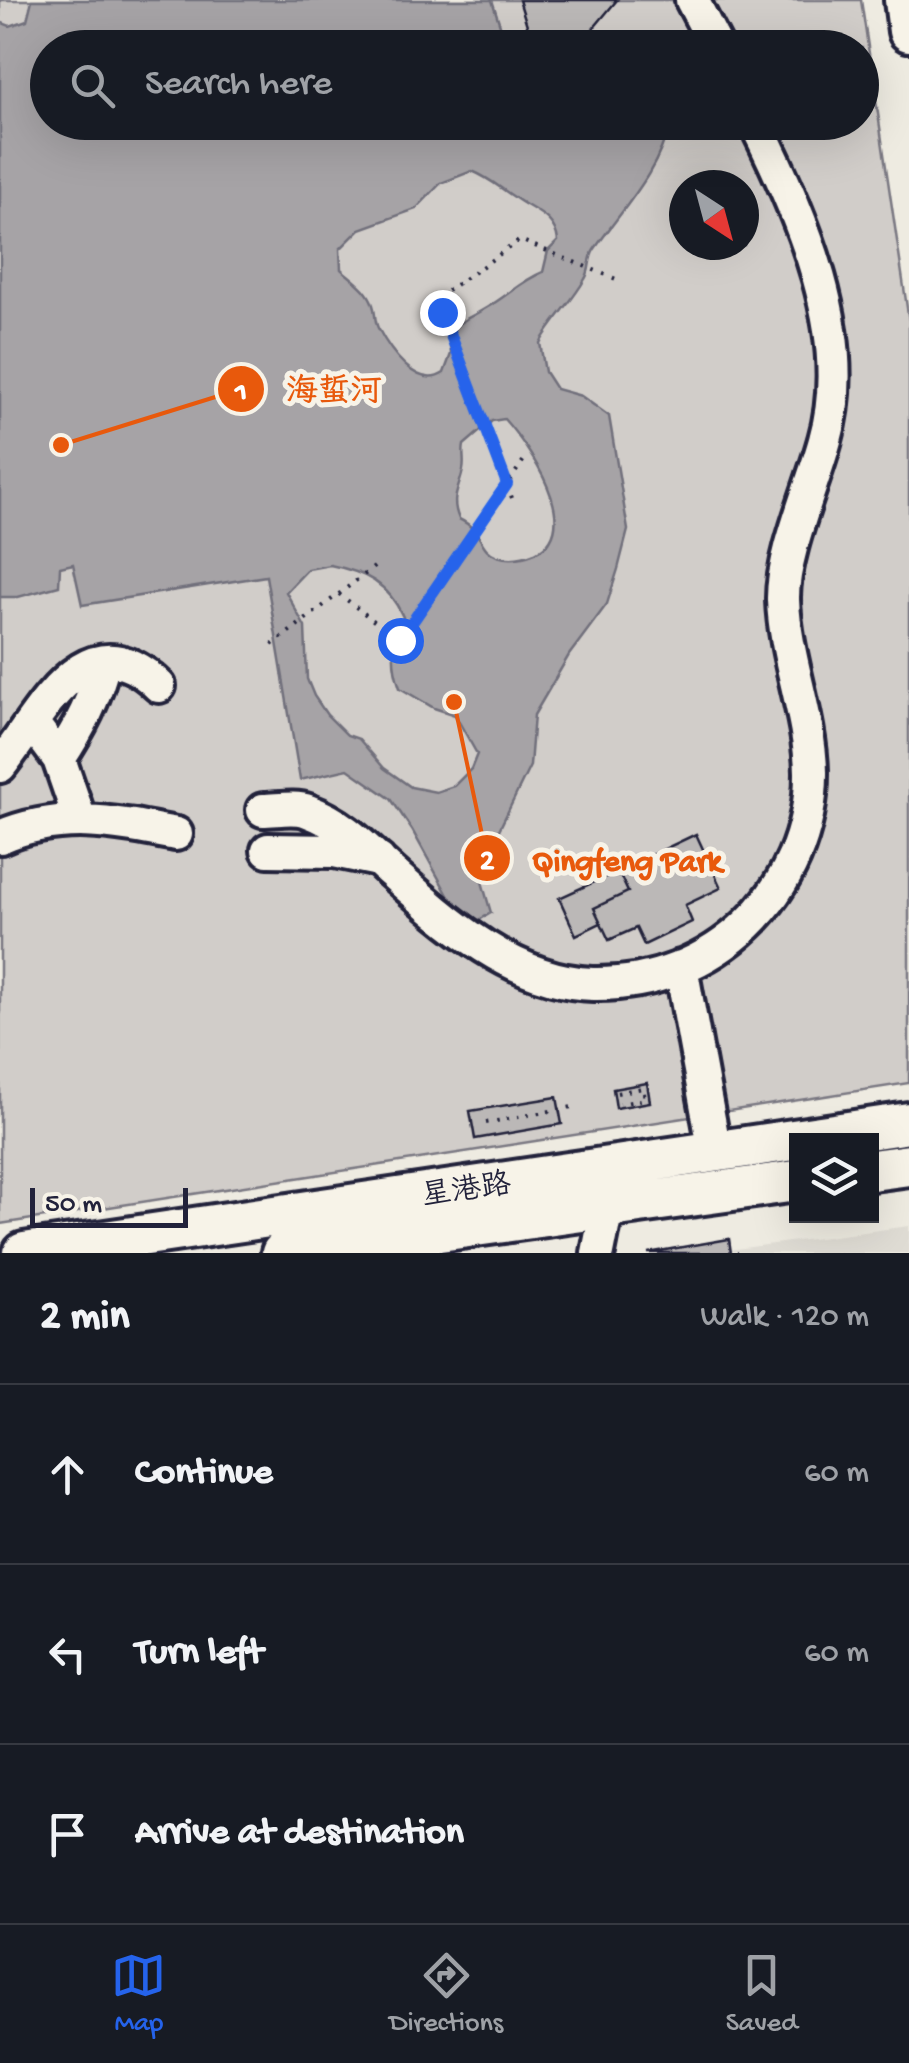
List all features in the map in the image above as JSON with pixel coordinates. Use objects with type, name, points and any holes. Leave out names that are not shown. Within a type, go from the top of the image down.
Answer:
[{"type":"main road","points":[[905,0],[909,31]]},
{"type":"main road","name":"星港路","points":[[24,1253],[909,1123]]},
{"type":"main road","points":[[879,1169],[909,1165]]},
{"type":"main road","name":"星港路","points":[[282,1253],[789,1182]]},
{"type":"lane","points":[[692,0],[708,30]]},
{"type":"lane","points":[[263,810],[304,809],[342,826],[436,912],[521,969],[592,984],[662,976],[722,948],[770,901],[803,842],[810,772],[783,598],[794,538],[827,436],[836,378],[824,293],[780,170],[764,140]]},
{"type":"lane","points":[[0,766],[63,680],[89,664],[113,660],[144,672],[159,686]]},
{"type":"lane","points":[[59,759],[90,707],[104,662]]},
{"type":"lane","points":[[33,724],[59,759],[80,820]]},
{"type":"lane","points":[[3,829],[95,819],[176,834]]},
{"type":"lane","points":[[268,850],[334,851],[378,860]]},
{"type":"lane","points":[[681,967],[715,1152]]},
{"type":"lane","points":[[598,1253],[606,1207]]},
{"type":"path","points":[[512,498],[442,312],[447,290],[520,240],[616,279]]},
{"type":"path","points":[[398,642],[524,460]]},
{"type":"path","points":[[272,645],[378,564]]},
{"type":"path","points":[[339,594],[408,646]]},
{"type":"path","points":[[617,1093],[643,1088],[645,1099],[620,1104]]},
{"type":"path","points":[[486,1122],[572,1107]]},
{"type":"shaded area","points":[[0,0],[861,0],[865,30],[30,30],[30,140],[879,140],[879,120],[909,321],[909,1083],[0,1224]]},
{"type":"shaded area","points":[[32,0],[492,0],[502,30],[30,30],[30,140],[664,140],[638,190],[594,250],[585,279],[540,343],[545,372],[556,389],[581,396],[609,416],[628,530],[607,604],[569,655],[534,715],[530,766],[479,871],[491,913],[474,923],[459,915],[391,799],[348,769],[300,780],[266,576],[82,605],[73,564],[60,567],[59,586],[18,597],[0,597],[0,22],[10,26],[27,20]],"holes":[[[472,171],[542,214],[558,241],[548,251],[543,272],[450,330],[451,354],[444,373],[424,377],[405,365],[389,346],[377,325],[368,294],[341,269],[340,249],[360,229],[416,209],[441,183]],[[504,419],[538,467],[554,507],[555,525],[549,541],[535,553],[516,558],[491,553],[456,512],[464,445],[492,421]],[[330,565],[374,581],[397,605],[403,617],[394,652],[400,688],[455,715],[477,754],[471,769],[454,786],[436,792],[411,787],[384,768],[359,739],[347,735],[314,696],[307,679],[305,627],[286,592],[308,569]]]},
{"type":"shaded area","points":[[909,1226],[909,1253],[706,1253]]},
{"type":"building","points":[[519,0],[617,0],[592,30],[528,30]]},
{"type":"building","points":[[696,834],[721,888],[685,905],[692,922],[644,945],[636,928],[609,940],[594,908],[628,892],[618,871]]},
{"type":"building","points":[[618,871],[628,892],[594,908],[601,923],[576,935],[559,898]]},
{"type":"building","points":[[647,1083],[650,1102],[616,1108],[613,1089]]},
{"type":"building","points":[[557,1097],[562,1124],[475,1139],[470,1111]]},
{"type":"building","points":[[729,1239],[731,1253],[648,1253]]},
{"type":"place","name":"海蜇河","points":[[61,445]]},
{"type":"place","name":"Qingfeng Park","points":[[454,702]]},
{"type":"route","points":[[400,640],[507,484],[442,312]]}]
